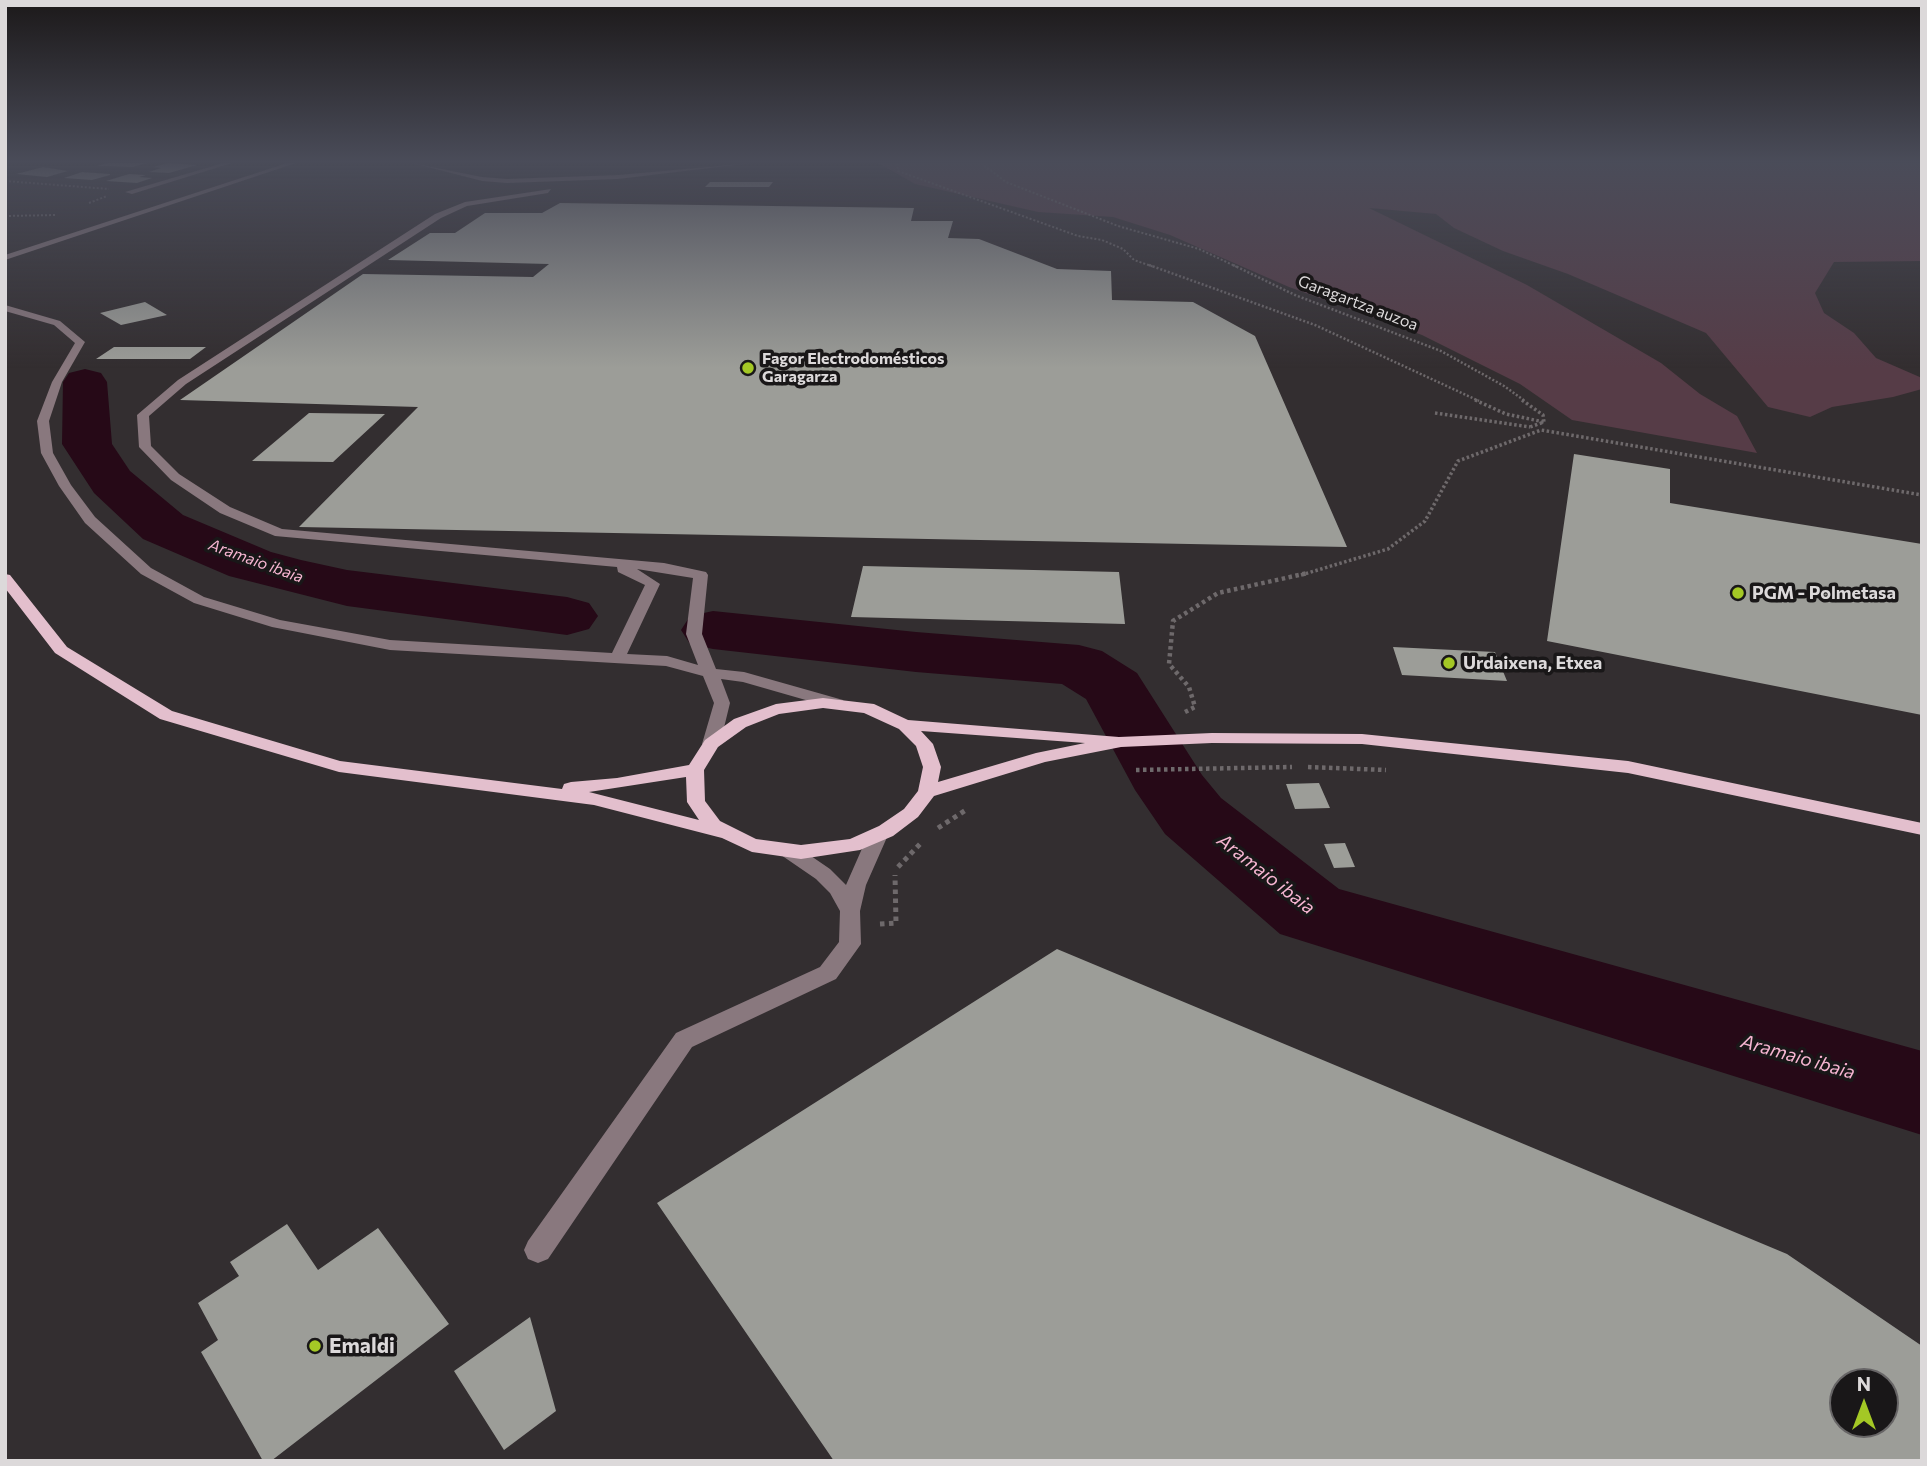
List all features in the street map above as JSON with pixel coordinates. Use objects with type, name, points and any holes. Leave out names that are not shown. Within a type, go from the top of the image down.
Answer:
[{"type":"main road","points":[[5,578],[61,650],[166,715],[339,766],[540,790],[628,806],[669,820],[729,833]]},
{"type":"main road","points":[[905,725],[924,744],[932,767],[927,792],[911,813],[878,835],[853,845],[801,852],[752,845],[713,826],[696,802],[695,770],[711,744],[740,723],[776,709],[823,703],[868,708],[905,725],[977,732],[1089,737],[1123,742]]},
{"type":"main road","points":[[927,792],[1042,757],[1123,742],[1212,738],[1362,739],[1628,767],[1922,829]]},
{"type":"main road","points":[[540,790],[617,784],[695,770]]},
{"type":"street","points":[[5,258],[86,231]]},
{"type":"street","points":[[414,231],[182,382],[143,415],[145,447],[175,477],[225,510],[280,533],[664,567],[701,575],[693,617],[694,634],[722,703],[711,744]]},
{"type":"street","points":[[5,308],[57,323],[80,342],[57,383],[43,421],[47,453],[65,486],[90,520],[146,571],[199,600],[278,624],[365,640],[415,646],[667,661],[709,673],[744,677],[837,705]]},
{"type":"street","points":[[607,563],[638,574],[653,584],[618,657]]},
{"type":"street","points":[[538,1250],[684,1040],[828,973],[850,944],[850,918],[856,885],[878,835]]},
{"type":"street","points":[[788,850],[838,889],[850,918]]},
{"type":"path","points":[[1065,231],[1102,240],[1123,249],[1133,260],[1315,325],[1506,414],[1544,422]]},
{"type":"path","name":"Garagartza auzoa","points":[[1137,231],[1199,249],[1295,295],[1441,351],[1504,386],[1543,415],[1544,422]]},
{"type":"path","points":[[1435,413],[1922,495]]},
{"type":"path","points":[[1530,427],[1544,422]]},
{"type":"path","points":[[1177,715],[1195,708],[1189,687],[1169,664],[1173,621],[1218,593],[1305,574],[1388,549],[1425,521],[1458,461],[1541,430]]},
{"type":"path","points":[[1127,770],[1292,767],[1395,771]]},
{"type":"path","points":[[933,831],[970,807]]},
{"type":"path","points":[[850,918],[896,923],[895,870],[924,841]]},
{"type":"shaded area","points":[[1159,231],[1417,231],[1527,285],[1661,363],[1700,394],[1737,416],[1757,453],[1572,420],[1520,384],[1422,335],[1289,287]]},
{"type":"shaded area","points":[[1461,231],[1922,231],[1922,261],[1834,262],[1815,293],[1824,313],[1854,333],[1876,358],[1922,378],[1922,389],[1893,397],[1832,407],[1810,417],[1768,407],[1706,333],[1568,274],[1503,251]]},
{"type":"building","name":"Fagor Electrodomésticos Garagarza","points":[[950,231],[948,238],[979,239],[1057,269],[1111,271],[1112,300],[1193,302],[1255,336],[1347,547],[299,527],[418,407],[180,400],[363,274],[533,277],[549,264],[388,260],[430,233]]},
{"type":"building","points":[[145,302],[167,315],[121,325],[100,313]]},
{"type":"building","points":[[114,347],[206,347],[190,359],[96,359]]},
{"type":"building","points":[[309,413],[385,414],[333,462],[252,461]]},
{"type":"building","name":"PGM - Polmetasa","points":[[1574,454],[1670,469],[1670,503],[1922,544],[1922,715],[1547,641]]},
{"type":"building","points":[[863,566],[1119,572],[1125,624],[851,617]]},
{"type":"building","name":"Urdaixena, Etxea","points":[[1393,647],[1495,652],[1507,681],[1402,675]]},
{"type":"building","points":[[1319,783],[1330,808],[1295,809],[1286,784]]},
{"type":"building","points":[[1345,843],[1355,867],[1334,868],[1324,844]]},
{"type":"building","points":[[1057,949],[1787,1254],[1922,1346],[1922,1461],[834,1461],[657,1203]]},
{"type":"building","name":"Emaldi","points":[[287,1224],[318,1270],[378,1228],[449,1324],[271,1461],[263,1461],[201,1352],[218,1340],[198,1303],[239,1276],[230,1262]]},
{"type":"building","points":[[530,1317],[556,1411],[504,1450],[454,1371]]},
{"type":"waterway","name":"Aramaio ibaia","points":[[85,382],[87,444],[112,482],[163,527],[250,564],[290,576],[347,588],[567,616]]},
{"type":"waterway","name":"Aramaio ibaia","points":[[713,630],[916,652],[1079,665],[1113,687],[1173,790],[1193,816],[1310,912],[1922,1093]]},
{"type":"place","name":"Fagor Electrodomésticos Garagarza","points":[[748,368]]},
{"type":"place","name":"PGM - Polmetasa","points":[[1738,593]]},
{"type":"place","name":"Urdaixena, Etxea","points":[[1449,663]]},
{"type":"place","name":"Emaldi","points":[[315,1346]]}]
